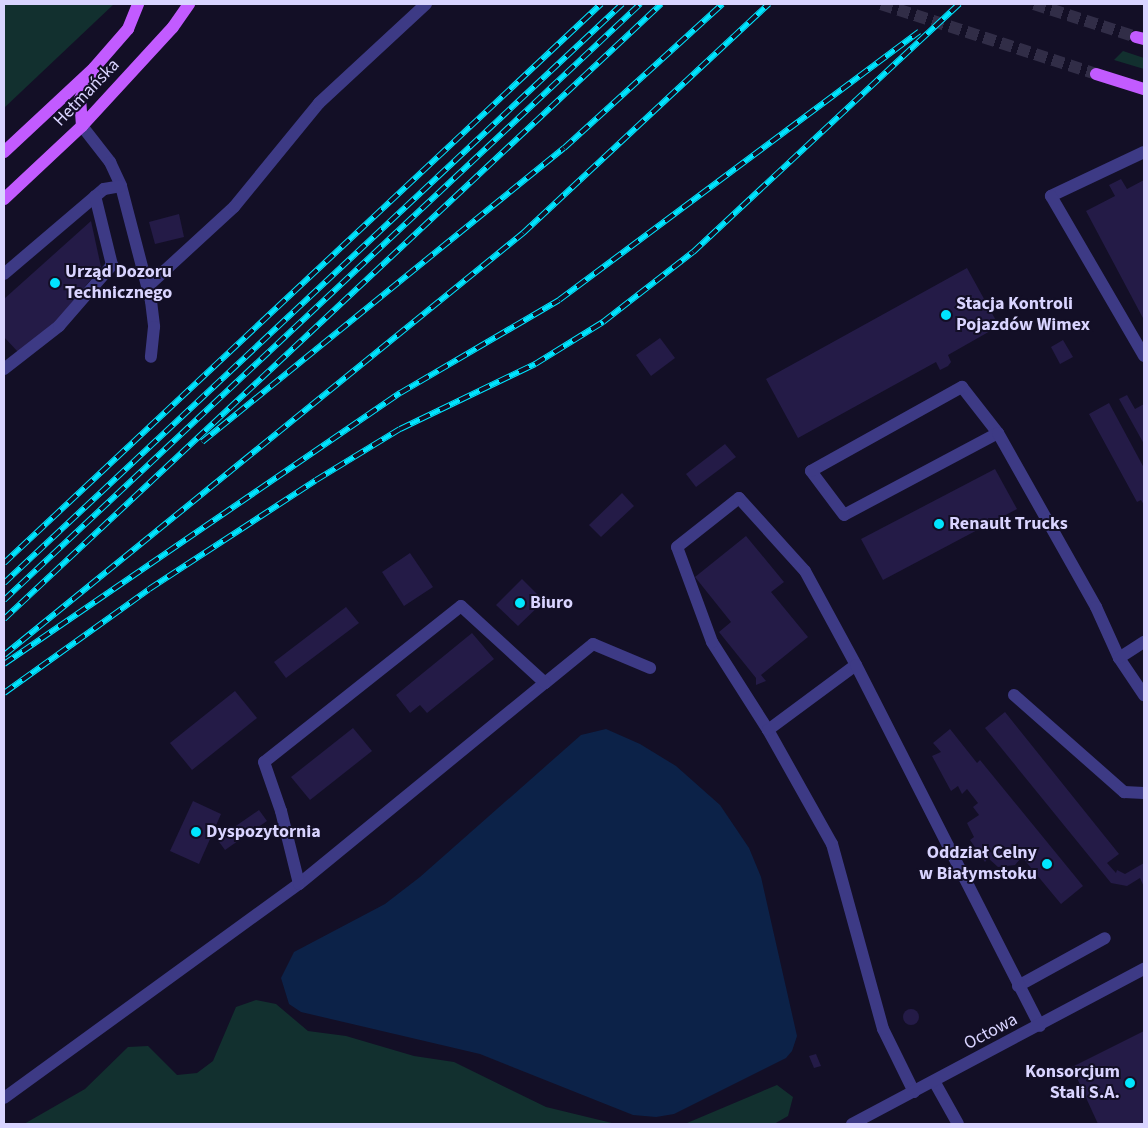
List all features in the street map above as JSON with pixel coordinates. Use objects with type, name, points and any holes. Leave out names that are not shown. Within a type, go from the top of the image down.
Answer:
[{"type":"main road","name":"Hetmańska","points":[[4,152],[94,68],[128,29],[138,4]]},
{"type":"main road","name":"Hetmańska","points":[[4,199],[82,126],[173,27],[189,4]]},
{"type":"main road","points":[[82,126],[80,99],[94,68]]},
{"type":"main road","points":[[1096,74],[1144,89]]},
{"type":"street","points":[[148,286],[234,207],[319,103],[426,4]]},
{"type":"street","points":[[82,126],[110,162],[121,186],[148,286],[154,327],[151,357]]},
{"type":"street","points":[[1144,152],[1051,196],[1144,356]]},
{"type":"street","points":[[4,274],[104,189],[121,186]]},
{"type":"street","points":[[4,369],[59,326],[112,265],[95,196]]},
{"type":"street","points":[[998,433],[844,515],[811,471],[962,387],[998,433],[1096,607],[1120,658],[1144,695]]},
{"type":"street","points":[[914,1092],[883,1029],[832,844],[768,730],[712,642],[677,547],[739,498],[805,571],[856,666],[1040,1026]]},
{"type":"street","points":[[299,884],[281,811],[264,762],[461,606],[545,683]]},
{"type":"street","points":[[1120,658],[1144,642]]},
{"type":"street","points":[[4,1098],[299,884],[593,644],[650,668]]},
{"type":"street","points":[[768,730],[856,666]]},
{"type":"street","points":[[1014,694],[1124,792],[1144,793]]},
{"type":"street","points":[[1018,986],[1105,938]]},
{"type":"street","name":"Octowa","points":[[852,1124],[1040,1026],[1144,969]]},
{"type":"street","points":[[934,1081],[958,1124]]},
{"type":"green space","points":[[4,4],[114,4],[4,108]]},
{"type":"green space","points":[[1123,51],[1144,58],[1144,69],[1114,60]]},
{"type":"green space","points":[[256,1000],[276,1004],[308,1031],[346,1036],[414,1056],[454,1062],[546,1107],[616,1124],[24,1124],[85,1089],[128,1047],[148,1046],[177,1075],[197,1073],[213,1061],[236,1007]]},
{"type":"green space","points":[[777,1085],[793,1097],[788,1116],[774,1124],[667,1124],[687,1123]]},
{"type":"water","points":[[606,729],[640,744],[676,766],[720,805],[749,848],[761,877],[797,1036],[792,1051],[786,1058],[674,1114],[656,1117],[633,1115],[480,1054],[301,1012],[289,1004],[281,978],[294,952],[385,904],[420,877],[581,735]]},
{"type":"building","points":[[1121,179],[1127,189],[1144,180],[1144,320],[1086,211],[1115,196],[1109,185]]},
{"type":"building","points":[[179,214],[184,237],[155,244],[149,222]]},
{"type":"building","name":"Urząd Dozoru Technicznego","points":[[91,221],[101,267],[56,322],[19,353],[4,337],[4,299]]},
{"type":"building","points":[[967,268],[999,326],[948,355],[951,362],[948,366],[940,370],[936,362],[798,438],[766,379]]},
{"type":"building","points":[[660,338],[675,358],[651,376],[636,355]]},
{"type":"building","points":[[1063,340],[1073,357],[1060,364],[1051,347]]},
{"type":"building","points":[[1127,395],[1135,409],[1144,404],[1144,444],[1119,399]]},
{"type":"building","points":[[1109,403],[1144,468],[1144,505],[1141,500],[1137,502],[1089,414]]},
{"type":"building","points":[[725,444],[736,457],[696,487],[686,474]]},
{"type":"building","name":"Renault Trucks","points":[[995,469],[1017,509],[883,580],[861,539]]},
{"type":"building","points":[[622,493],[634,506],[601,537],[589,525]]},
{"type":"building","points":[[746,536],[784,582],[771,592],[808,637],[761,675],[766,681],[756,685],[756,678],[719,632],[731,622],[695,577]]},
{"type":"building","points":[[410,553],[433,587],[404,606],[382,572]]},
{"type":"building","name":"Biuro","points":[[522,579],[544,601],[518,626],[496,605]]},
{"type":"building","points":[[346,607],[359,623],[286,678],[274,662]]},
{"type":"building","points":[[472,633],[494,659],[427,713],[420,705],[410,713],[396,695]]},
{"type":"building","points":[[235,691],[257,718],[192,770],[170,743]]},
{"type":"building","points":[[1005,712],[1119,854],[1107,863],[1116,873],[1117,870],[1125,874],[1144,863],[1144,887],[1140,878],[1127,886],[1111,883],[985,728]]},
{"type":"building","points":[[353,728],[372,751],[310,800],[291,777]]},
{"type":"building","points":[[950,729],[977,763],[980,760],[1083,886],[1061,904],[1022,857],[1015,865],[998,867],[988,858],[985,862],[970,840],[974,837],[967,823],[979,815],[973,807],[978,803],[967,789],[962,794],[958,786],[951,791],[932,756],[941,752],[933,743]]},
{"type":"building","name":"Dyspozytornia","points":[[193,801],[221,814],[199,864],[170,851]]},
{"type":"building","points":[[259,810],[267,821],[225,850],[217,839]]},
{"type":"building","points":[[911,1009],[917,1011],[919,1017],[917,1023],[911,1025],[905,1023],[903,1017],[905,1011]]},
{"type":"building","points":[[1144,1031],[1144,1124],[1098,1124],[1072,1067]]},
{"type":"building","points":[[816,1054],[821,1066],[814,1068],[809,1056]]},
{"type":"tunnel","points":[[881,4],[1096,74]]},
{"type":"tunnel","points":[[1034,4],[1136,37]]},
{"type":"railway","points":[[4,563],[601,4]]},
{"type":"railway","points":[[4,583],[622,4]]},
{"type":"railway","points":[[4,600],[640,4]]},
{"type":"railway","points":[[4,619],[661,4]]},
{"type":"railway","points":[[202,442],[564,148],[722,4]]},
{"type":"railway","points":[[4,655],[523,233],[769,4]]},
{"type":"railway","points":[[4,693],[149,589],[316,480],[400,429],[535,364],[603,322],[693,252],[959,4]]},
{"type":"railway","points":[[4,664],[400,393],[559,300],[919,32]]},
{"type":"place","name":"Urząd Dozoru Technicznego","points":[[55,283]]},
{"type":"place","name":"Stacja Kontroli Pojazdów Wimex","points":[[946,315]]},
{"type":"place","name":"Renault Trucks","points":[[939,524]]},
{"type":"place","name":"Biuro","points":[[520,603]]},
{"type":"place","name":"Dyspozytornia","points":[[196,832]]},
{"type":"place","name":"Oddział Celny w Białymstoku","points":[[1047,864]]},
{"type":"place","name":"Konsorcjum Stali S.A.","points":[[1130,1083]]}]
